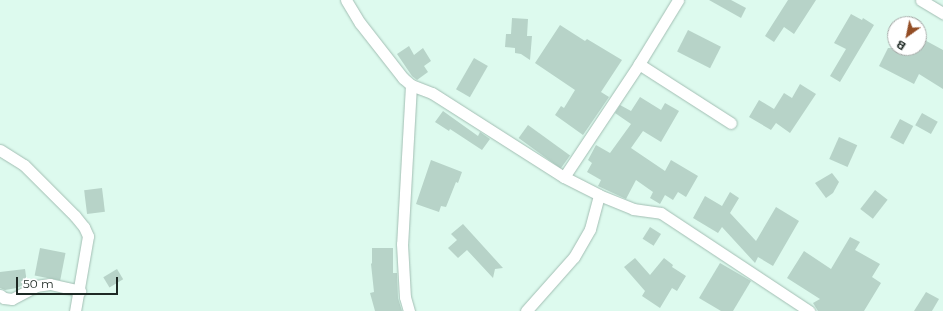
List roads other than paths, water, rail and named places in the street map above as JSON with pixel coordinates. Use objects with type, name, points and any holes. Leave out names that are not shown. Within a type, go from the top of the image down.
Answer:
[{"type":"street","points":[[346,0],[360,24],[403,78],[411,85],[432,93],[564,177],[599,195],[633,209],[660,213],[809,311]]},
{"type":"street","points":[[564,177],[639,64],[678,0]]},
{"type":"street","points":[[921,0],[943,13]]},
{"type":"street","points":[[639,64],[731,123]]},
{"type":"street","points":[[409,311],[405,297],[402,244],[411,85]]},
{"type":"street","points":[[0,150],[24,165],[84,227],[88,236],[76,311]]},
{"type":"street","points":[[526,311],[574,257],[590,230],[599,195]]},
{"type":"street","points":[[0,295],[12,299],[36,286],[50,284],[80,291]]}]
